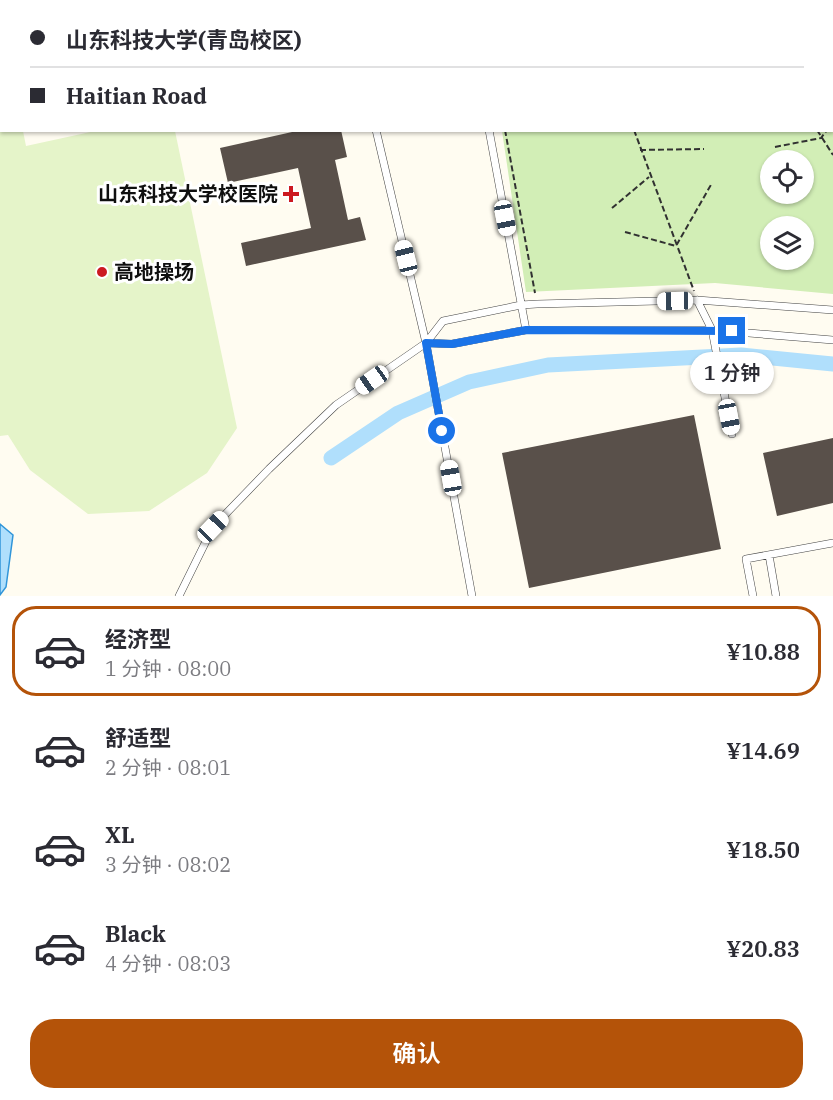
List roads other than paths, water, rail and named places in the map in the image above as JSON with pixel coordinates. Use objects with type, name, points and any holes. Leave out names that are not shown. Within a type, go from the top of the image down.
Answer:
[{"type":"lane","points":[[376,132],[426,343],[472,596]]},
{"type":"lane","points":[[489,132],[526,330]]},
{"type":"lane","points":[[179,596],[213,527],[336,405],[426,343],[443,321],[521,305],[537,304],[698,300],[833,310]]},
{"type":"lane","points":[[698,300],[712,330],[732,434]]},
{"type":"lane","points":[[426,343],[452,344],[526,330],[712,330],[833,340]]},
{"type":"lane","points":[[753,596],[746,559],[833,543]]},
{"type":"lane","points":[[769,555],[776,596]]},
{"type":"water","points":[[0,524],[13,535],[6,587],[0,595]]},
{"type":"waterway","points":[[331,458],[398,413],[469,382],[548,365],[741,355],[833,364]]},
{"type":"place","name":"山东科技大学校医院","points":[[291,194]]},
{"type":"place","name":"高地操场","points":[[102,272]]}]
